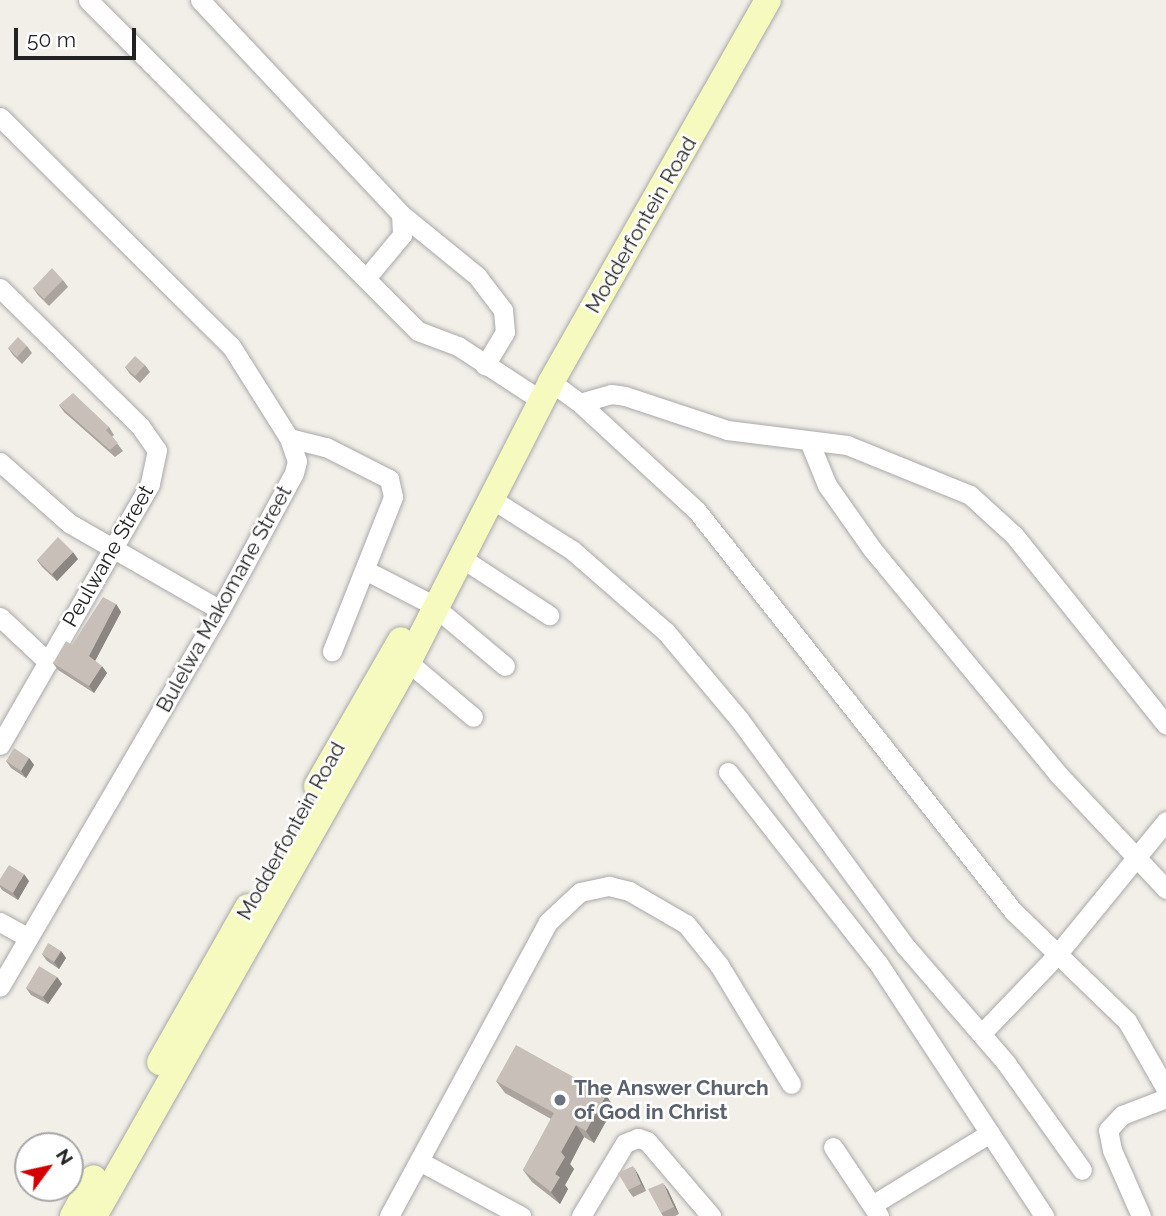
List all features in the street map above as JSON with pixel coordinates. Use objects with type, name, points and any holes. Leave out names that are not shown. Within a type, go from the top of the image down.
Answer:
[{"type":"main road","name":"Modderfontein Road","points":[[73,1216],[431,605],[463,559],[495,501],[515,450],[547,391],[768,0]]},
{"type":"main road","name":"Modderfontein Road","points":[[94,1216],[408,662],[431,605],[486,489],[515,450]]},
{"type":"street","points":[[88,0],[418,331],[458,346],[485,365],[580,402],[706,522],[1013,911],[1056,956],[1096,987],[1127,1021],[1166,1089]]},
{"type":"street","points":[[200,0],[401,214],[477,276],[503,310],[505,332],[485,365]]},
{"type":"street","name":"Bulelwa Makomane Street","points":[[0,117],[231,346],[289,438],[297,461],[295,474],[220,610],[0,986]]},
{"type":"street","points":[[367,277],[402,235],[401,214]]},
{"type":"street","name":"Peulwane Street","points":[[0,288],[140,426],[157,450],[150,484],[0,745]]},
{"type":"street","points":[[580,402],[611,394],[625,396],[727,430],[868,452],[980,501],[1014,535],[1166,725]]},
{"type":"street","points":[[289,438],[326,447],[389,478],[393,497],[366,571],[332,651]]},
{"type":"street","points":[[809,441],[828,485],[872,549],[1000,708],[1166,889]]},
{"type":"street","points":[[0,462],[51,510],[220,610]]},
{"type":"street","points":[[495,501],[572,550],[666,632],[739,719],[906,947],[981,1034],[1082,1170]]},
{"type":"street","points":[[463,559],[549,615]]},
{"type":"street","points":[[366,571],[431,605],[505,666]]},
{"type":"street","points":[[0,617],[48,662]]},
{"type":"street","points":[[408,662],[473,717]]},
{"type":"street","points":[[728,772],[835,904],[1044,1216]]},
{"type":"street","points":[[981,1034],[1056,956],[1166,821]]},
{"type":"street","points":[[389,1216],[421,1162],[548,922],[580,892],[610,886],[629,891],[686,924],[719,965],[791,1083]]},
{"type":"street","points":[[0,922],[27,937]]},
{"type":"street","points":[[1141,1216],[1112,1150],[1108,1130],[1122,1115],[1166,1098]]},
{"type":"street","points":[[833,1147],[875,1210],[990,1133]]},
{"type":"street","points":[[581,1216],[625,1143],[638,1138],[653,1147],[711,1216]]},
{"type":"street","points":[[421,1162],[500,1211],[521,1216]]},
{"type":"building","points":[[52,268],[63,280],[44,299],[33,288]]},
{"type":"building","points":[[18,337],[27,346],[17,357],[8,348]]},
{"type":"building","points":[[135,356],[145,365],[135,376],[125,367]]},
{"type":"building","points":[[73,393],[109,427],[106,430],[118,443],[110,450],[59,405]]},
{"type":"building","points":[[58,537],[73,552],[52,574],[37,560]]},
{"type":"building","points":[[103,597],[116,604],[89,656],[102,666],[89,686],[53,663],[66,641],[72,645]]},
{"type":"building","points":[[14,748],[29,758],[21,771],[6,761]]},
{"type":"building","points":[[9,865],[24,874],[13,893],[0,885],[0,879]]},
{"type":"building","points":[[48,943],[61,951],[54,962],[42,954]]},
{"type":"building","points":[[39,966],[57,977],[43,997],[26,988]]},
{"type":"building","points":[[516,1045],[606,1095],[586,1131],[576,1125],[561,1152],[565,1157],[555,1174],[560,1177],[551,1192],[523,1170],[554,1113],[496,1081]]},
{"type":"building","points":[[633,1166],[641,1184],[628,1190],[618,1173]]},
{"type":"building","points":[[663,1183],[674,1207],[661,1213],[648,1189]]},
{"type":"place","name":"The Answer Church of God in Christ","points":[[560,1100]]}]
